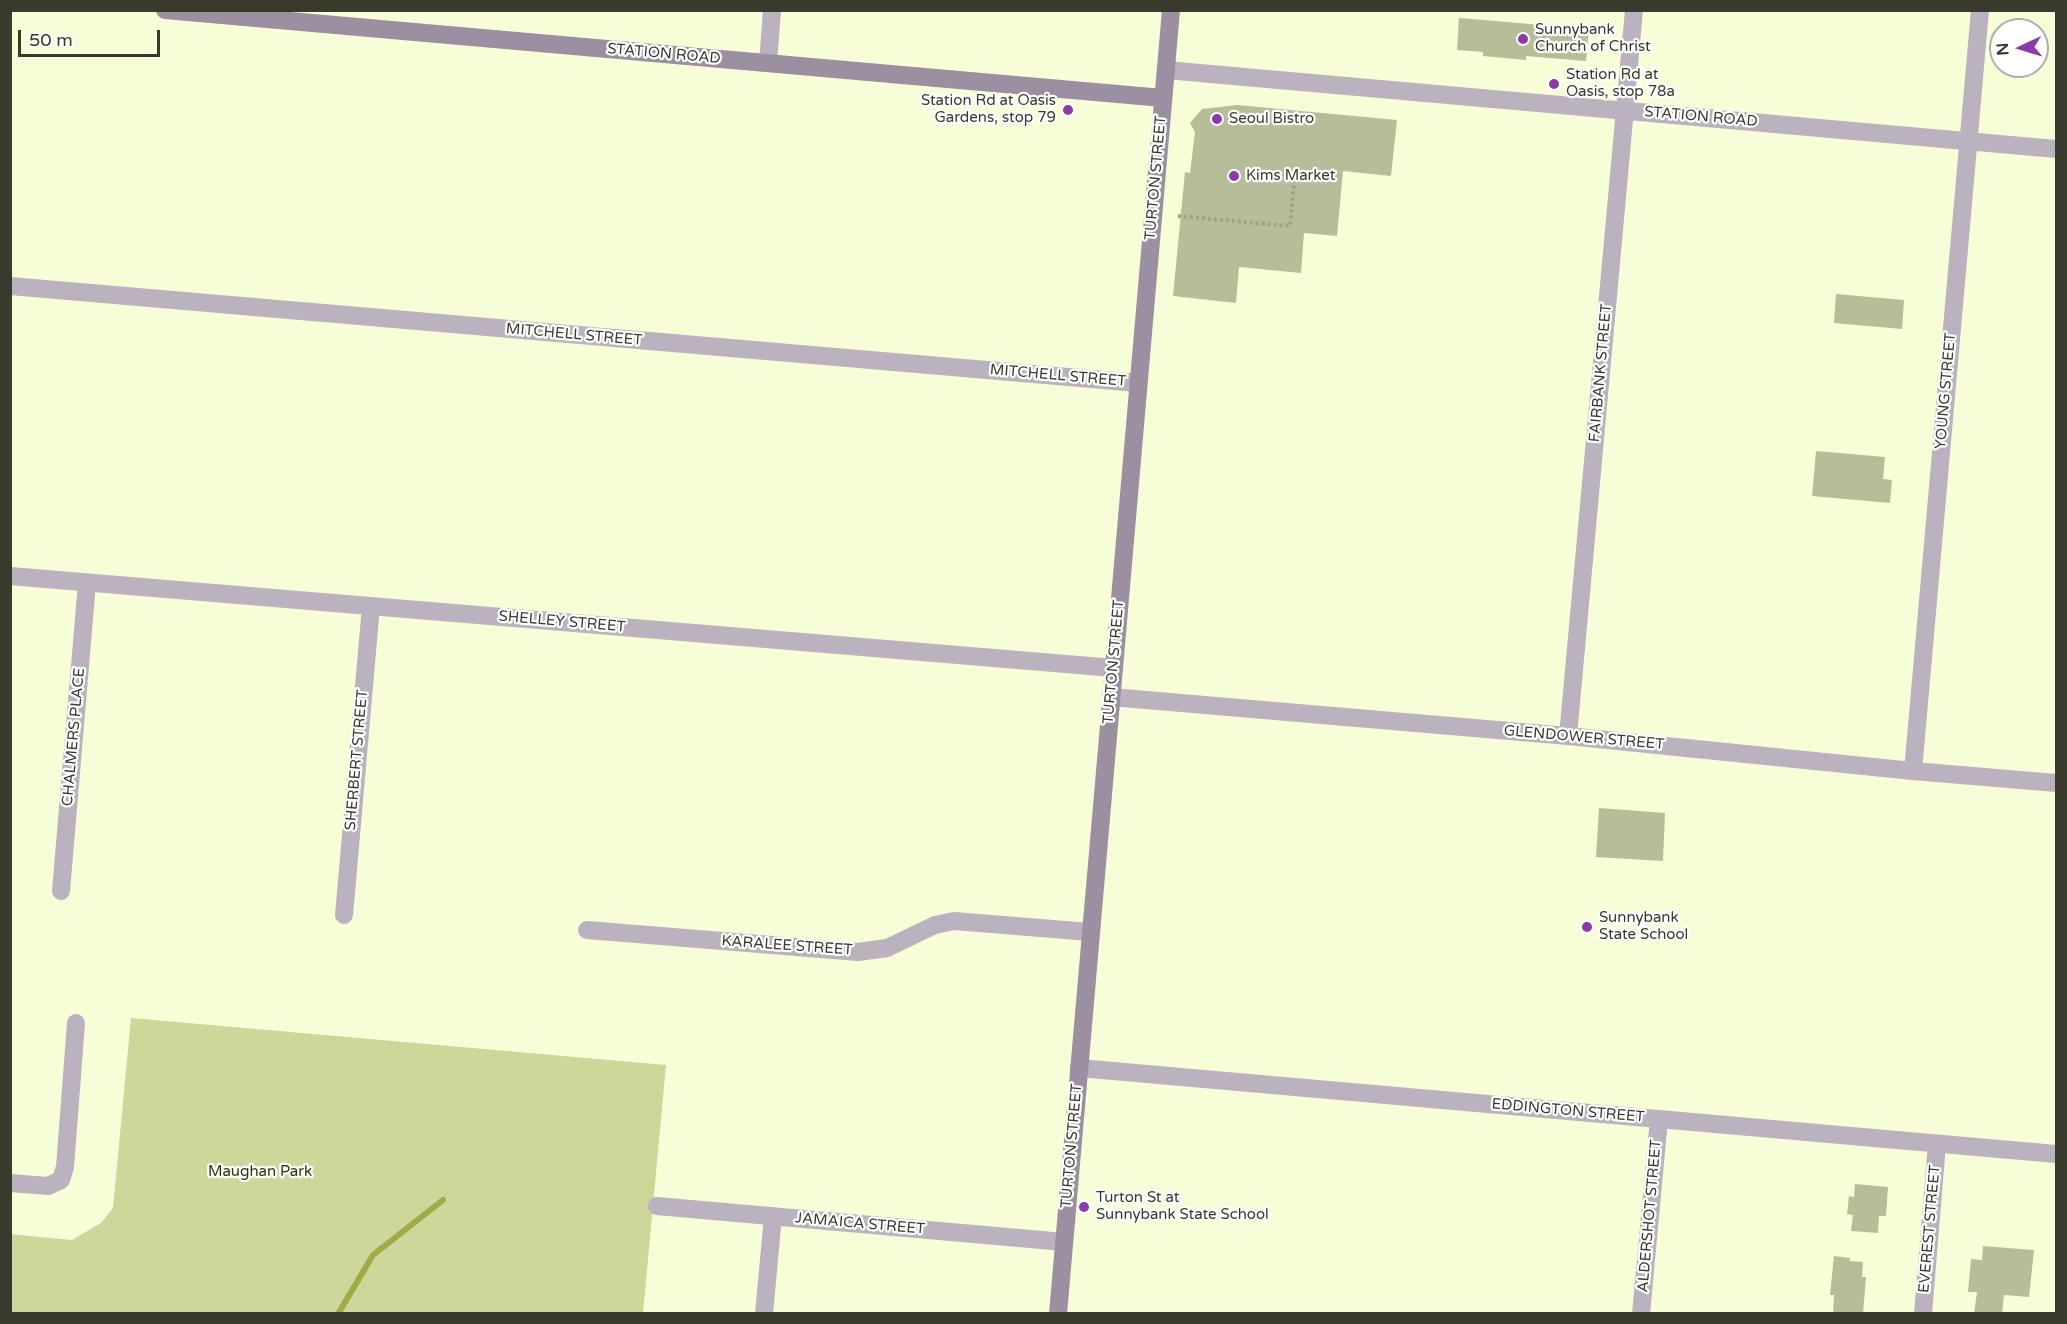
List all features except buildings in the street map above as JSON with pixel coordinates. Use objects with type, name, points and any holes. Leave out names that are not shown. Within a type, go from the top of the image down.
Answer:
[{"type":"street","name":"STATION ROAD","points":[[165,10],[330,18],[768,63],[1163,98]]},
{"type":"street","points":[[768,63],[772,10]]},
{"type":"street","name":"TURTON STREET","points":[[1058,1314],[1171,10]]},
{"type":"street","name":"FAIRBANK STREET","points":[[1568,736],[1634,10]]},
{"type":"street","name":"YOUNG STREET","points":[[1913,771],[1980,10]]},
{"type":"street","name":"STATION ROAD","points":[[1166,70],[2056,149]]},
{"type":"street","name":"MITCHELL STREET","points":[[10,286],[1138,383]]},
{"type":"street","name":"SHELLEY STREET","points":[[10,576],[1114,668]]},
{"type":"street","name":"CHALMERS PLACE","points":[[60,891],[87,583]]},
{"type":"street","name":"SHERBERT STREET","points":[[344,915],[371,606]]},
{"type":"street","name":"GLENDOWER STREET","points":[[1111,697],[1568,736],[2056,783]]},
{"type":"street","name":"KARALEE STREET","points":[[587,930],[858,952],[887,948],[935,925],[954,921],[1090,932]]},
{"type":"street","points":[[10,1183],[48,1186],[61,1180],[65,1167],[76,1023]]},
{"type":"street","name":"EDDINGTON STREET","points":[[1079,1068],[2056,1154]]},
{"type":"street","name":"ALDERSHOT STREET","points":[[1641,1314],[1659,1119]]},
{"type":"street","name":"EVEREST STREET","points":[[1923,1314],[1937,1144]]},
{"type":"street","name":"JAMAICA STREET","points":[[657,1206],[1064,1242]]},
{"type":"street","points":[[764,1314],[774,1216]]},
{"type":"path","points":[[1178,216],[1290,226],[1295,173]]},
{"type":"green space","name":"Maughan Park","points":[[131,1018],[666,1065],[643,1313],[11,1313],[10,1234],[72,1240],[101,1223],[113,1208]]},
{"type":"waterway","points":[[338,1314],[373,1255],[443,1200]]},
{"type":"place","name":"Sunnybank Church of Christ","points":[[1523,39]]},
{"type":"place","name":"Station Rd at Oasis, stop 78a","points":[[1554,84]]},
{"type":"place","name":"Station Rd at Oasis Gardens, stop 79","points":[[1068,110]]},
{"type":"place","name":"Seoul Bistro","points":[[1217,119]]},
{"type":"place","name":"Kims Market","points":[[1234,176]]},
{"type":"place","name":"Sunnybank State School","points":[[1587,927]]},
{"type":"place","name":"Turton St at Sunnybank State School","points":[[1084,1207]]}]
